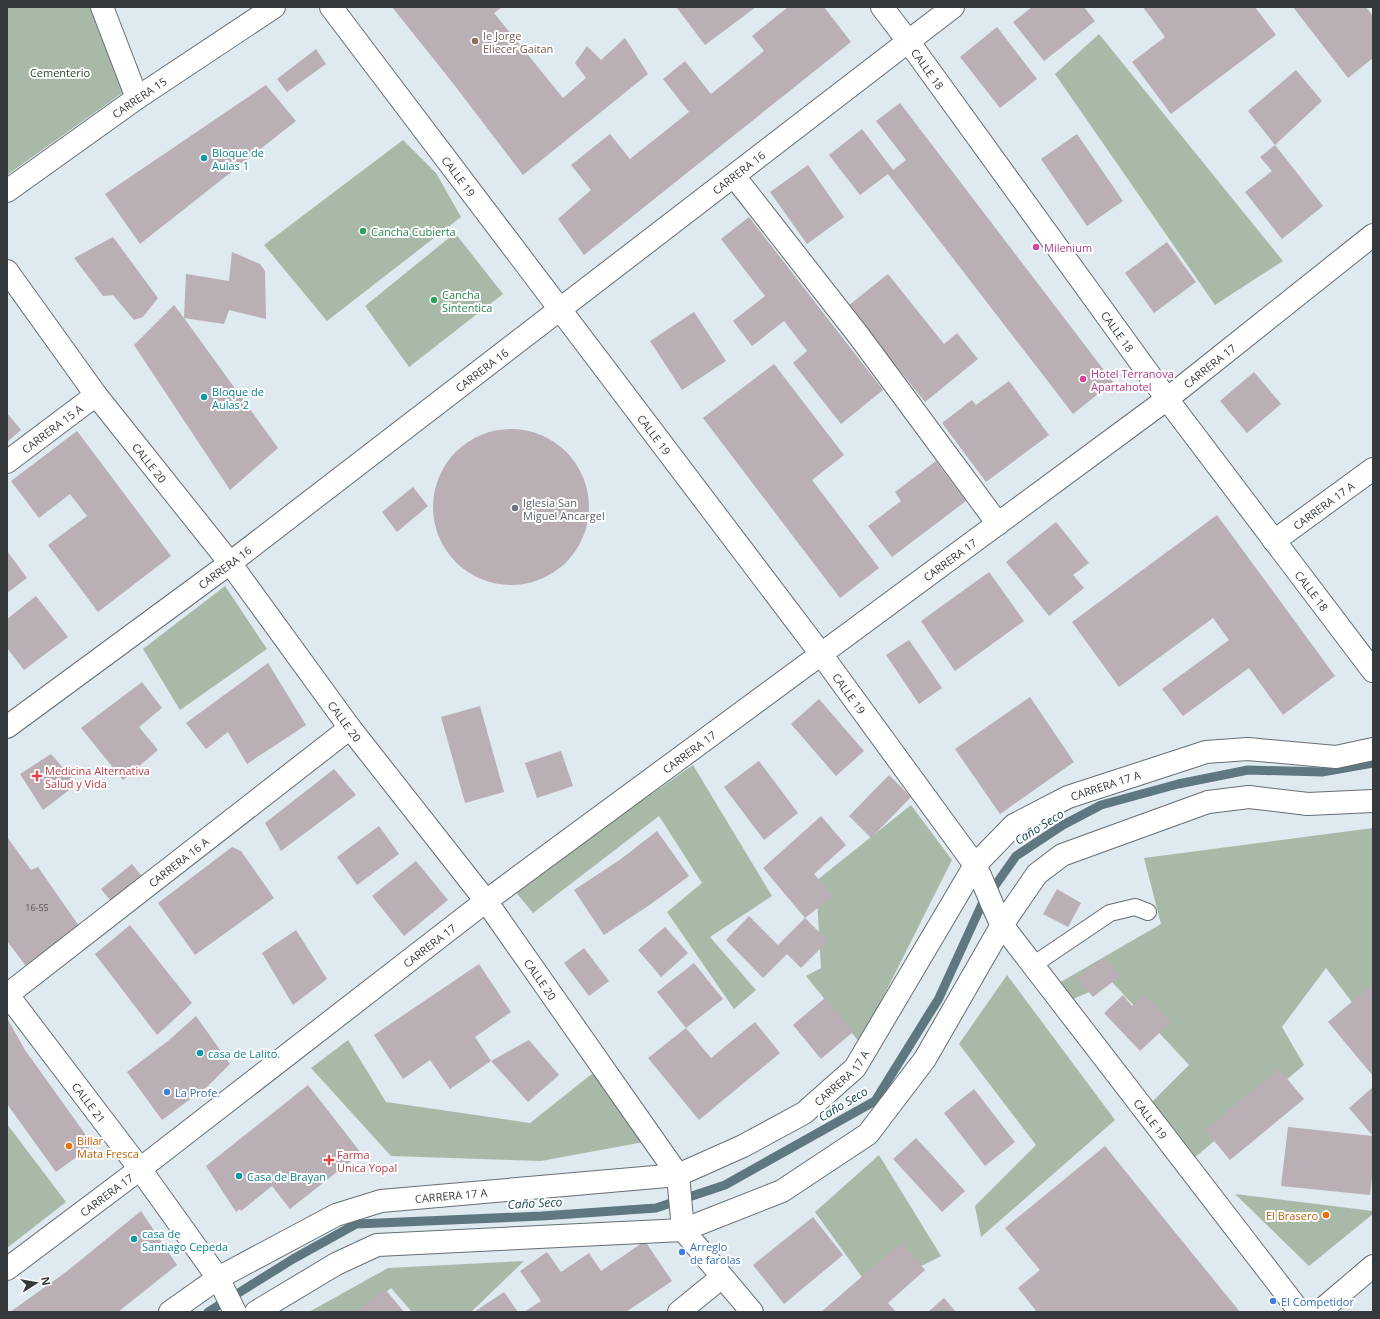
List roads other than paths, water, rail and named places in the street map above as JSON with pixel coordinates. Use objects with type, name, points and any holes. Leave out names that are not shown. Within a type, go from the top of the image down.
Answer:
[{"type":"street","points":[[102,7],[137,98]]},
{"type":"street","name":"CARRERA 15","points":[[7,191],[137,98],[274,7]]},
{"type":"street","name":"CALLE 19","points":[[331,7],[821,654],[978,872],[998,918],[1300,1312]]},
{"type":"street","name":"CALLE 18","points":[[882,7],[1167,399],[1373,671]]},
{"type":"street","name":"CARRERA 16","points":[[7,727],[230,564],[953,7]]},
{"type":"street","points":[[734,176],[859,336],[998,524]]},
{"type":"street","name":"CARRERA 17","points":[[7,1269],[140,1169],[486,901],[1167,399],[1373,235]]},
{"type":"street","name":"CALLE 20","points":[[7,271],[96,394],[230,564],[350,728],[486,901],[678,1181]]},
{"type":"street","name":"CARRERA 15 A","points":[[7,462],[96,394]]},
{"type":"street","name":"CARRERA 17 A","points":[[1274,541],[1373,469]]},
{"type":"street","name":"CARRERA 16 A","points":[[7,995],[350,728]]},
{"type":"street","name":"CARRERA 17 A","points":[[170,1312],[219,1281],[336,1215],[381,1201],[678,1181],[804,1113],[855,1068],[978,872],[1014,825],[1068,797],[1206,752],[1248,749],[1336,757],[1373,748]]},
{"type":"street","points":[[256,1312],[336,1264],[377,1245],[682,1223],[782,1191],[868,1134],[926,1059],[998,918],[1037,874],[1062,855],[1208,802],[1249,797],[1308,804],[1373,801]]},
{"type":"street","name":"CALLE 21","points":[[7,995],[140,1169],[219,1281],[235,1312]]},
{"type":"street","points":[[678,1181],[682,1223],[722,1277],[752,1312]]},
{"type":"street","points":[[1319,1312],[1373,1266]]},
{"type":"street","points":[[679,1312],[722,1277]]},
{"type":"lane","points":[[1033,965],[1110,913],[1135,907],[1148,912]]},
{"type":"waterway","name":"Caño Seco","points":[[208,1312],[293,1259],[356,1224],[542,1216],[656,1208],[725,1185],[875,1101],[939,998],[982,904],[1016,856],[1063,825],[1101,805],[1178,784],[1248,770],[1322,772],[1373,763]]},
{"type":"place","name":"Ie Jorge Eliecer Gaitan","points":[[475,41]]},
{"type":"place","name":"Bloque de Aulas 1","points":[[204,158]]},
{"type":"place","name":"Cancha Cubierta","points":[[363,231]]},
{"type":"place","name":"Milenium","points":[[1036,247]]},
{"type":"place","name":"Cancha Sintentica","points":[[434,300]]},
{"type":"place","name":"Hotel Terranova Apartahotel","points":[[1083,379]]},
{"type":"place","name":"Bloque de Aulas 2","points":[[204,397]]},
{"type":"place","name":"Iglesia San Miguel Ancargel","points":[[515,508]]},
{"type":"place","name":"Medicina Alternativa Salud y Vida","points":[[37,776]]},
{"type":"place","name":"casa de Lalito.","points":[[200,1053]]},
{"type":"place","name":"La Profe.","points":[[167,1092]]},
{"type":"place","name":"Billar Mata Fresca","points":[[69,1146]]},
{"type":"place","name":"Farma Unica Yopal","points":[[329,1160]]},
{"type":"place","name":"Casa de Brayan","points":[[239,1176]]},
{"type":"place","name":"El Brasero","points":[[1326,1215]]},
{"type":"place","name":"casa de Santiago Cepeda","points":[[134,1239]]},
{"type":"place","name":"Arreglo de farolas","points":[[682,1252]]},
{"type":"place","name":"El Competidor","points":[[1273,1301]]},
{"type":"park label","name":"Cementerio","points":[[60,72]]}]
